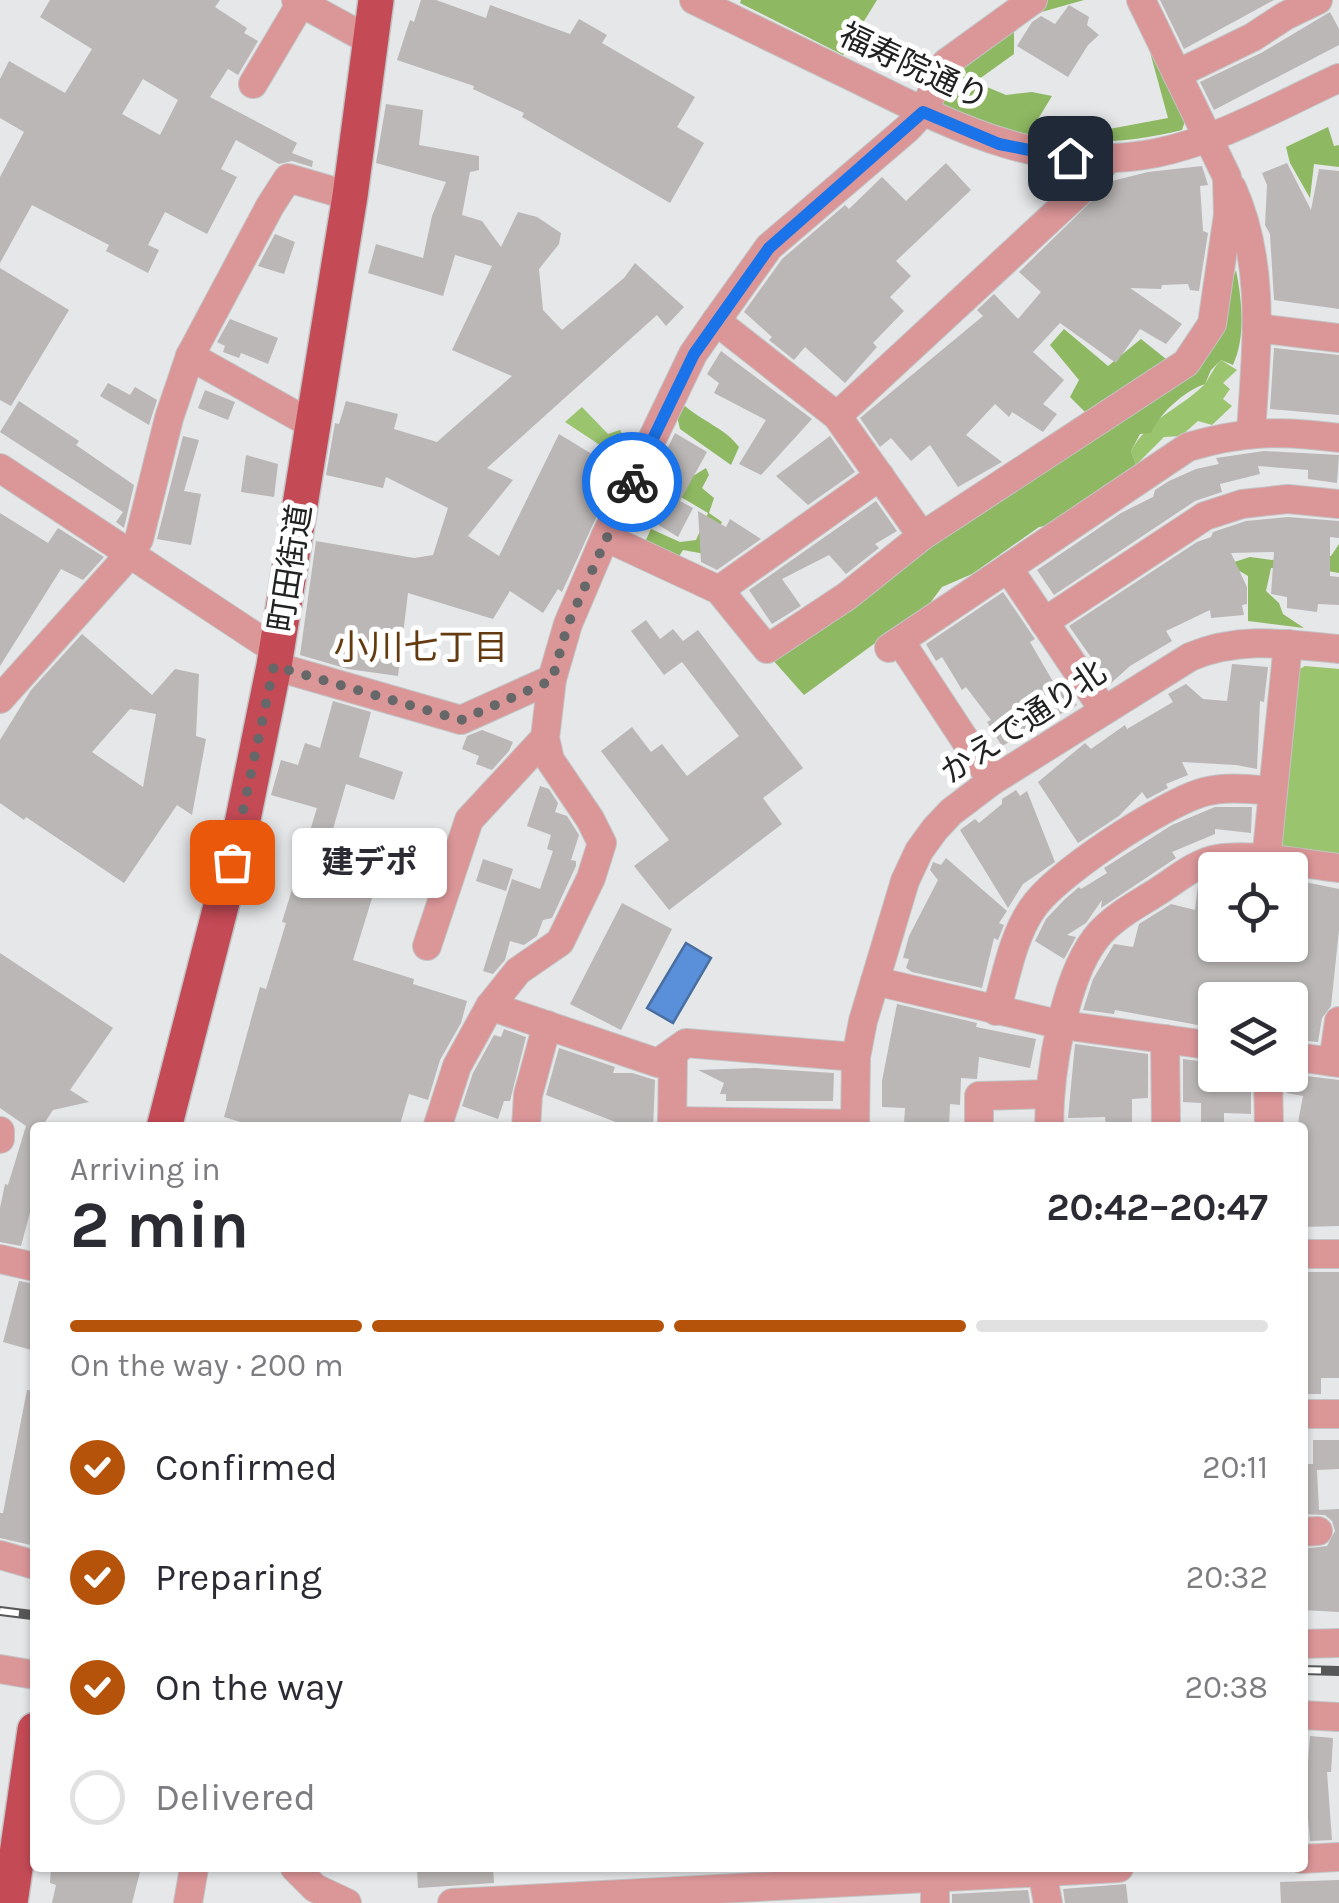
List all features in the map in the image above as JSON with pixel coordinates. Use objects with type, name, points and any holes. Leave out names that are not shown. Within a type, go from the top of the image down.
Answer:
[{"type":"main road","name":"町田街道","points":[[166,1122],[242,824],[276,659],[350,196],[376,0]]},
{"type":"main road","points":[[10,1903],[30,1765]]},
{"type":"street","name":"福寿院通り","points":[[694,0],[923,112],[999,144],[1070,158],[1108,159],[1156,153],[1209,138],[1339,78]]},
{"type":"street","points":[[438,1122],[456,1066],[490,1006],[518,971],[560,942],[591,878],[602,843],[550,760],[544,738],[552,680],[568,624],[605,537],[694,354],[769,248],[923,112],[946,63],[1033,0]]},
{"type":"street","points":[[1141,0],[1245,217],[1256,262],[1251,433]]},
{"type":"street","points":[[1177,74],[1318,0]]},
{"type":"street","points":[[1335,0],[1339,8]]},
{"type":"street","points":[[253,84],[299,1],[368,40]]},
{"type":"street","points":[[837,416],[1079,192],[1108,159]]},
{"type":"street","points":[[605,537],[719,590],[767,648],[848,596],[922,536],[1186,363],[1212,324],[1228,215],[1227,177]]},
{"type":"street","points":[[0,699],[130,554],[139,538],[190,356],[288,178],[350,196]]},
{"type":"street","points":[[716,320],[837,416],[922,536]]},
{"type":"street","points":[[1257,328],[1339,338]]},
{"type":"street","points":[[190,356],[314,425]]},
{"type":"street","points":[[992,781],[895,644],[1188,447],[1226,435],[1251,433],[1307,433],[1339,438]]},
{"type":"street","points":[[0,468],[130,554],[276,659],[461,720],[552,680]]},
{"type":"street","points":[[719,590],[880,476]]},
{"type":"street","points":[[1044,622],[1205,516],[1242,504],[1288,499],[1339,504]]},
{"type":"street","points":[[1008,568],[1103,709]]},
{"type":"street","name":"かえで通り北","points":[[855,1122],[856,1057],[905,881],[919,852],[951,812],[1103,709],[1171,666],[1206,650],[1256,641],[1339,650]]},
{"type":"street","points":[[1272,852],[1273,791],[1288,644]]},
{"type":"street","points":[[427,946],[469,820],[544,738]]},
{"type":"street","points":[[996,1011],[1021,928],[1032,908],[1068,871],[1182,800],[1227,788],[1273,791]]},
{"type":"street","points":[[1049,1122],[1049,1094],[1062,1025],[1092,944],[1116,918],[1198,866]]},
{"type":"street","points":[[1308,866],[1339,868]]},
{"type":"street","points":[[875,981],[1062,1025],[1198,1044]]},
{"type":"street","points":[[490,1006],[658,1063],[686,1044],[856,1057]]},
{"type":"street","points":[[1308,1058],[1336,1062],[1339,1021]]},
{"type":"street","points":[[526,1122],[528,1095],[547,1025]]},
{"type":"street","points":[[1165,1039],[1166,1122]]},
{"type":"street","points":[[672,1122],[673,1053]]},
{"type":"street","points":[[1268,1092],[1269,1122]]},
{"type":"street","points":[[979,1122],[979,1096],[1049,1094]]},
{"type":"street","points":[[0,1132],[0,1139]]},
{"type":"street","points":[[1308,1254],[1339,1254]]},
{"type":"street","points":[[0,1259],[30,1266]]},
{"type":"street","points":[[1308,1414],[1339,1414]]},
{"type":"street","points":[[0,1555],[30,1563]]},
{"type":"street","points":[[1308,1644],[1339,1643]]},
{"type":"street","points":[[0,1669],[30,1674]]},
{"type":"street","points":[[1308,1715],[1339,1717]]},
{"type":"street","points":[[1308,1859],[1339,1857]]},
{"type":"street","points":[[188,1903],[193,1872]]},
{"type":"street","points":[[299,1872],[314,1888],[346,1903]]},
{"type":"street","points":[[452,1903],[794,1876],[832,1893],[935,1890],[1031,1872]]},
{"type":"street","points":[[1042,1872],[1048,1903]]},
{"type":"green space","points":[[877,0],[843,55],[740,3]]},
{"type":"green space","points":[[1045,0],[1084,0],[1038,13],[1014,31],[1014,54],[975,82],[1006,95],[1032,92],[1052,96],[1035,124],[1104,130],[1168,118],[1147,41],[1185,121],[1182,130],[1119,141],[1060,140],[1002,127],[942,104],[938,94],[951,68]]},
{"type":"green space","points":[[1328,127],[1334,146],[1339,145],[1339,167],[1314,164],[1310,198],[1290,163],[1286,147]]},
{"type":"green space","points":[[1236,270],[1241,330],[1233,365],[1221,360],[1205,384],[1174,404],[1151,433],[1140,434],[1131,451],[1136,465],[1061,523],[1039,527],[972,574],[942,587],[930,603],[804,695],[772,659],[925,545],[1186,363],[1222,306]]},
{"type":"green space","points":[[1064,329],[1108,366],[1141,339],[1166,359],[1130,391],[1087,414],[1070,397],[1079,380],[1050,345]]},
{"type":"green space","points":[[1221,360],[1237,370],[1223,383],[1230,389],[1223,399],[1232,406],[1212,425],[1198,421],[1181,436],[1164,437],[1136,465],[1131,451],[1139,439],[1203,386]]},
{"type":"green space","points":[[685,406],[739,447],[731,465],[680,429],[677,416]]},
{"type":"green space","points":[[582,407],[608,434],[620,430],[626,439],[612,453],[565,422]]},
{"type":"green space","points":[[654,459],[685,481],[706,468],[709,475],[702,488],[714,498],[709,513],[722,522],[705,554],[683,550],[678,558],[644,544],[651,529],[680,542],[696,540],[708,513],[642,474]]},
{"type":"green space","points":[[1339,544],[1339,573],[1305,567],[1271,568],[1266,591],[1279,603],[1283,614],[1304,628],[1248,621],[1248,576],[1228,564],[1250,557],[1272,560],[1299,554],[1331,556]]},
{"type":"green space","points":[[1305,666],[1339,669],[1339,858],[1285,852],[1279,843],[1298,670]]},
{"type":"water","points":[[686,943],[711,958],[673,1023],[647,1008]]},
{"type":"building","points":[[50,0],[220,0],[215,7],[247,28],[244,33],[258,41],[238,75],[228,69],[210,97],[297,143],[292,153],[313,161],[312,167],[292,161],[279,164],[236,140],[221,169],[237,177],[207,234],[165,212],[148,245],[159,250],[148,273],[106,251],[109,245],[32,205],[0,263],[0,177],[24,132],[0,118],[0,79],[9,61],[65,93],[92,49],[40,17]],"holes":[[[143,79],[178,100],[160,135],[122,114]]]},
{"type":"building","points":[[421,0],[436,0],[486,18],[490,5],[570,34],[579,19],[607,35],[602,43],[695,97],[677,127],[704,143],[670,203],[522,117],[524,113],[473,89],[474,86],[397,60]]},
{"type":"building","points":[[1160,0],[1274,0],[1184,49]]},
{"type":"building","points":[[1069,5],[1089,17],[1087,25],[1099,35],[1068,77],[1017,46],[1032,22],[1041,16],[1055,24]]},
{"type":"building","points":[[1330,12],[1339,29],[1339,45],[1214,110],[1200,82],[1261,53]]},
{"type":"building","points":[[386,104],[423,110],[419,145],[479,156],[479,170],[470,172],[462,215],[482,221],[501,247],[518,212],[537,217],[561,233],[559,244],[539,269],[543,310],[562,330],[624,278],[635,263],[684,307],[666,326],[657,315],[487,468],[513,480],[468,536],[499,556],[559,434],[618,470],[562,592],[558,589],[543,613],[510,591],[493,619],[408,593],[398,676],[348,669],[300,655],[316,541],[414,558],[433,555],[448,508],[386,477],[383,488],[326,475],[335,423],[339,424],[346,401],[398,414],[394,429],[437,442],[512,376],[452,350],[492,266],[455,255],[443,296],[368,273],[376,244],[423,258],[432,216],[446,182],[376,163]]},
{"type":"building","points":[[946,163],[971,190],[896,261],[911,276],[890,297],[904,311],[873,343],[877,347],[845,383],[805,347],[794,360],[744,312],[782,259],[845,205],[849,209],[882,177],[906,201]]},
{"type":"building","points":[[1287,163],[1311,210],[1319,169],[1339,171],[1339,309],[1274,300],[1270,234],[1265,225],[1267,185],[1262,173]]},
{"type":"building","points":[[1202,166],[1208,185],[1200,186],[1203,231],[1208,233],[1199,291],[1190,290],[1188,284],[1162,285],[1161,289],[1130,288],[1182,324],[1166,344],[1140,329],[1116,363],[1060,323],[1033,352],[1064,380],[1043,404],[1057,414],[1043,432],[1012,412],[1009,417],[995,404],[966,435],[1002,462],[958,487],[930,445],[911,461],[891,438],[880,447],[860,418],[983,316],[977,310],[994,294],[1018,319],[1041,292],[1019,272],[1112,181]]},
{"type":"building","points":[[275,234],[295,242],[284,274],[258,266]]},
{"type":"building","points":[[0,268],[69,310],[11,406],[0,400]]},
{"type":"building","points":[[230,319],[278,338],[268,364],[241,353],[239,358],[223,352],[225,346],[217,342]]},
{"type":"building","points":[[1274,348],[1339,355],[1339,415],[1270,409]]},
{"type":"building","points":[[721,351],[812,419],[761,475],[739,464],[766,420],[714,393],[719,383],[707,374]]},
{"type":"building","points":[[108,383],[130,395],[135,387],[157,400],[149,425],[100,396]]},
{"type":"building","points":[[205,390],[235,402],[228,420],[198,408]]},
{"type":"building","points":[[19,401],[79,441],[76,445],[134,485],[124,528],[116,522],[123,512],[0,432]]},
{"type":"building","points":[[675,433],[707,452],[680,501],[693,508],[678,537],[646,514],[643,498],[651,481],[659,486],[667,449]]},
{"type":"building","points":[[183,436],[199,440],[184,491],[201,494],[191,545],[157,539]]},
{"type":"building","points":[[830,436],[855,472],[808,505],[776,476]]},
{"type":"building","points":[[1264,451],[1339,455],[1337,483],[1308,479],[1308,470],[1258,466],[1260,474],[1220,484],[1222,492],[1195,501],[1054,595],[1037,570],[1121,513],[1153,497],[1155,490],[1169,481],[1219,464],[1216,458]]},
{"type":"building","points":[[246,455],[278,464],[274,497],[241,492]]},
{"type":"building","points":[[876,501],[897,531],[875,544],[879,548],[846,574],[829,555],[782,579],[801,606],[772,624],[749,590]]},
{"type":"building","points":[[698,511],[726,527],[730,519],[761,539],[717,570],[701,562]]},
{"type":"building","points":[[0,513],[48,543],[58,528],[104,557],[83,580],[61,569],[0,666]]},
{"type":"building","points":[[1288,517],[1339,521],[1339,538],[1330,537],[1330,576],[1339,577],[1339,605],[1318,604],[1317,612],[1287,608],[1287,597],[1271,594],[1274,552],[1231,553],[1247,587],[1247,604],[1242,605],[1244,615],[1211,618],[1210,610],[1166,631],[1172,641],[1130,666],[1110,684],[1069,626],[1197,542],[1211,537],[1213,532],[1246,521]]},
{"type":"building","points":[[1003,592],[1035,639],[1030,642],[1055,685],[1063,680],[1077,705],[1002,746],[987,722],[991,720],[966,687],[962,690],[942,657],[936,661],[926,644]]},
{"type":"building","points":[[646,620],[660,639],[673,629],[683,641],[698,630],[803,768],[763,798],[782,824],[669,910],[634,866],[669,840],[601,751],[632,727],[651,752],[662,744],[687,776],[739,736],[682,662],[664,675],[631,631]]},
{"type":"building","points":[[82,634],[152,695],[175,669],[199,674],[196,736],[206,739],[192,815],[177,805],[124,883],[0,803],[0,740],[31,690]],"holes":[[[130,709],[156,714],[143,787],[92,752]]]},
{"type":"building","points":[[1232,664],[1268,667],[1264,702],[1260,701],[1257,769],[1182,762],[1188,775],[1166,784],[1168,788],[1147,799],[1142,792],[1119,816],[1078,843],[1038,782],[1085,743],[1091,749],[1125,725],[1127,729],[1173,702],[1168,694],[1186,684],[1203,699],[1227,701]]},
{"type":"building","points":[[333,701],[371,712],[359,757],[403,772],[394,800],[346,784],[333,829],[388,846],[353,960],[467,1001],[461,1023],[440,1060],[428,1100],[409,1094],[401,1122],[240,1122],[224,1117],[260,987],[266,989],[286,923],[282,922],[317,808],[271,795],[281,760],[298,765],[305,743],[320,748]]},
{"type":"building","points":[[482,730],[513,742],[492,770],[476,764],[479,756],[462,749],[467,736]]},
{"type":"building","points":[[540,786],[549,789],[558,803],[555,812],[567,816],[579,835],[571,860],[576,861],[576,866],[552,918],[543,920],[537,936],[524,945],[510,941],[505,960],[493,974],[483,971],[512,879],[540,889],[553,851],[547,849],[551,835],[527,826]]},
{"type":"building","points":[[1016,790],[1020,796],[1027,791],[1055,862],[1023,884],[1008,908],[960,830],[975,819],[979,823]]},
{"type":"building","points":[[1215,807],[1252,807],[1251,833],[1215,829],[1215,834],[1172,852],[1176,858],[1101,908],[1102,900],[1086,923],[1067,935],[1076,937],[1064,959],[1035,941],[1046,919],[1079,887],[1107,873],[1104,868],[1172,825]]},
{"type":"building","points":[[946,858],[1007,911],[999,923],[1004,925],[998,940],[994,938],[982,988],[912,972],[906,968],[909,959],[903,958],[909,936],[938,880],[930,870],[933,862],[941,865]]},
{"type":"building","points":[[483,859],[513,869],[506,891],[476,881]]},
{"type":"building","points":[[1308,883],[1339,889],[1331,1006],[1322,1018],[1318,1042],[1308,1041],[1308,982],[1198,982],[1198,1025],[1115,1010],[1114,1014],[1083,1010],[1093,979],[1114,944],[1133,947],[1139,924],[1171,904],[1195,910],[1198,885],[1198,962],[1308,962]]},
{"type":"building","points":[[622,903],[672,929],[621,1030],[570,1004]]},
{"type":"building","points":[[0,953],[113,1028],[70,1090],[89,1102],[53,1110],[45,1122],[30,1122],[30,1213],[21,1246],[0,1242],[0,1208],[26,1126],[0,1108]]},
{"type":"building","points":[[897,1004],[977,1023],[976,1027],[1036,1039],[1030,1068],[979,1057],[977,1079],[961,1078],[960,1105],[950,1104],[949,1122],[904,1122],[905,1108],[882,1107],[882,1081]]},
{"type":"building","points":[[504,1029],[526,1037],[510,1101],[504,1101],[498,1119],[462,1106],[473,1073],[494,1035],[501,1037]]},
{"type":"building","points":[[1075,1044],[1148,1054],[1148,1098],[1132,1099],[1132,1122],[1106,1122],[1105,1117],[1068,1118]]},
{"type":"building","points":[[559,1048],[615,1067],[613,1073],[632,1073],[655,1080],[653,1122],[616,1122],[546,1095]]},
{"type":"building","points":[[1183,1059],[1198,1061],[1198,1092],[1251,1092],[1251,1114],[1224,1113],[1224,1122],[1201,1122],[1201,1103],[1183,1102]]},
{"type":"building","points":[[755,1068],[834,1073],[833,1101],[726,1101],[726,1094],[720,1094],[724,1083],[698,1070]]},
{"type":"building","points":[[1308,1076],[1339,1080],[1339,1226],[1308,1227],[1308,1122],[1298,1122],[1303,1096],[1287,1092],[1308,1092]]},
{"type":"building","points":[[1308,1272],[1339,1272],[1339,1378],[1321,1378],[1321,1394],[1308,1394]]},
{"type":"building","points":[[19,1281],[30,1283],[30,1350],[3,1342]]},
{"type":"building","points":[[27,1390],[30,1390],[30,1545],[0,1538]]},
{"type":"building","points":[[1313,1440],[1339,1440],[1339,1469],[1317,1470],[1319,1510],[1339,1509],[1339,1612],[1308,1610],[1308,1548],[1327,1546],[1335,1531],[1325,1515],[1308,1514],[1308,1464],[1313,1464]]},
{"type":"building","points":[[1310,1736],[1333,1738],[1331,1772],[1327,1772],[1332,1840],[1310,1841]]},
{"type":"building","points":[[51,1872],[140,1872],[132,1903],[52,1903],[56,1885],[50,1883]]},
{"type":"building","points":[[417,1872],[493,1872],[494,1883],[418,1888]]},
{"type":"building","points":[[1339,1880],[1339,1903],[1281,1903],[1280,1882]]},
{"type":"building","points":[[1126,1884],[1128,1903],[1065,1903],[1063,1889]]},
{"type":"building","points":[[1028,1890],[1030,1903],[952,1903],[952,1894]]},
{"type":"railway","points":[[0,1611],[30,1615]]},
{"type":"railway","points":[[1308,1670],[1339,1671]]},
{"type":"way so far","points":[[232,862],[274,666],[461,720],[552,680],[568,624],[632,482]]},
{"type":"place","name":"建デポ","points":[[232,862]]},
{"type":"district","name":"小川七丁目","points":[[421,647]]},
{"type":"route","points":[[632,482],[694,354],[769,248],[923,112],[999,144],[1070,158]]}]
